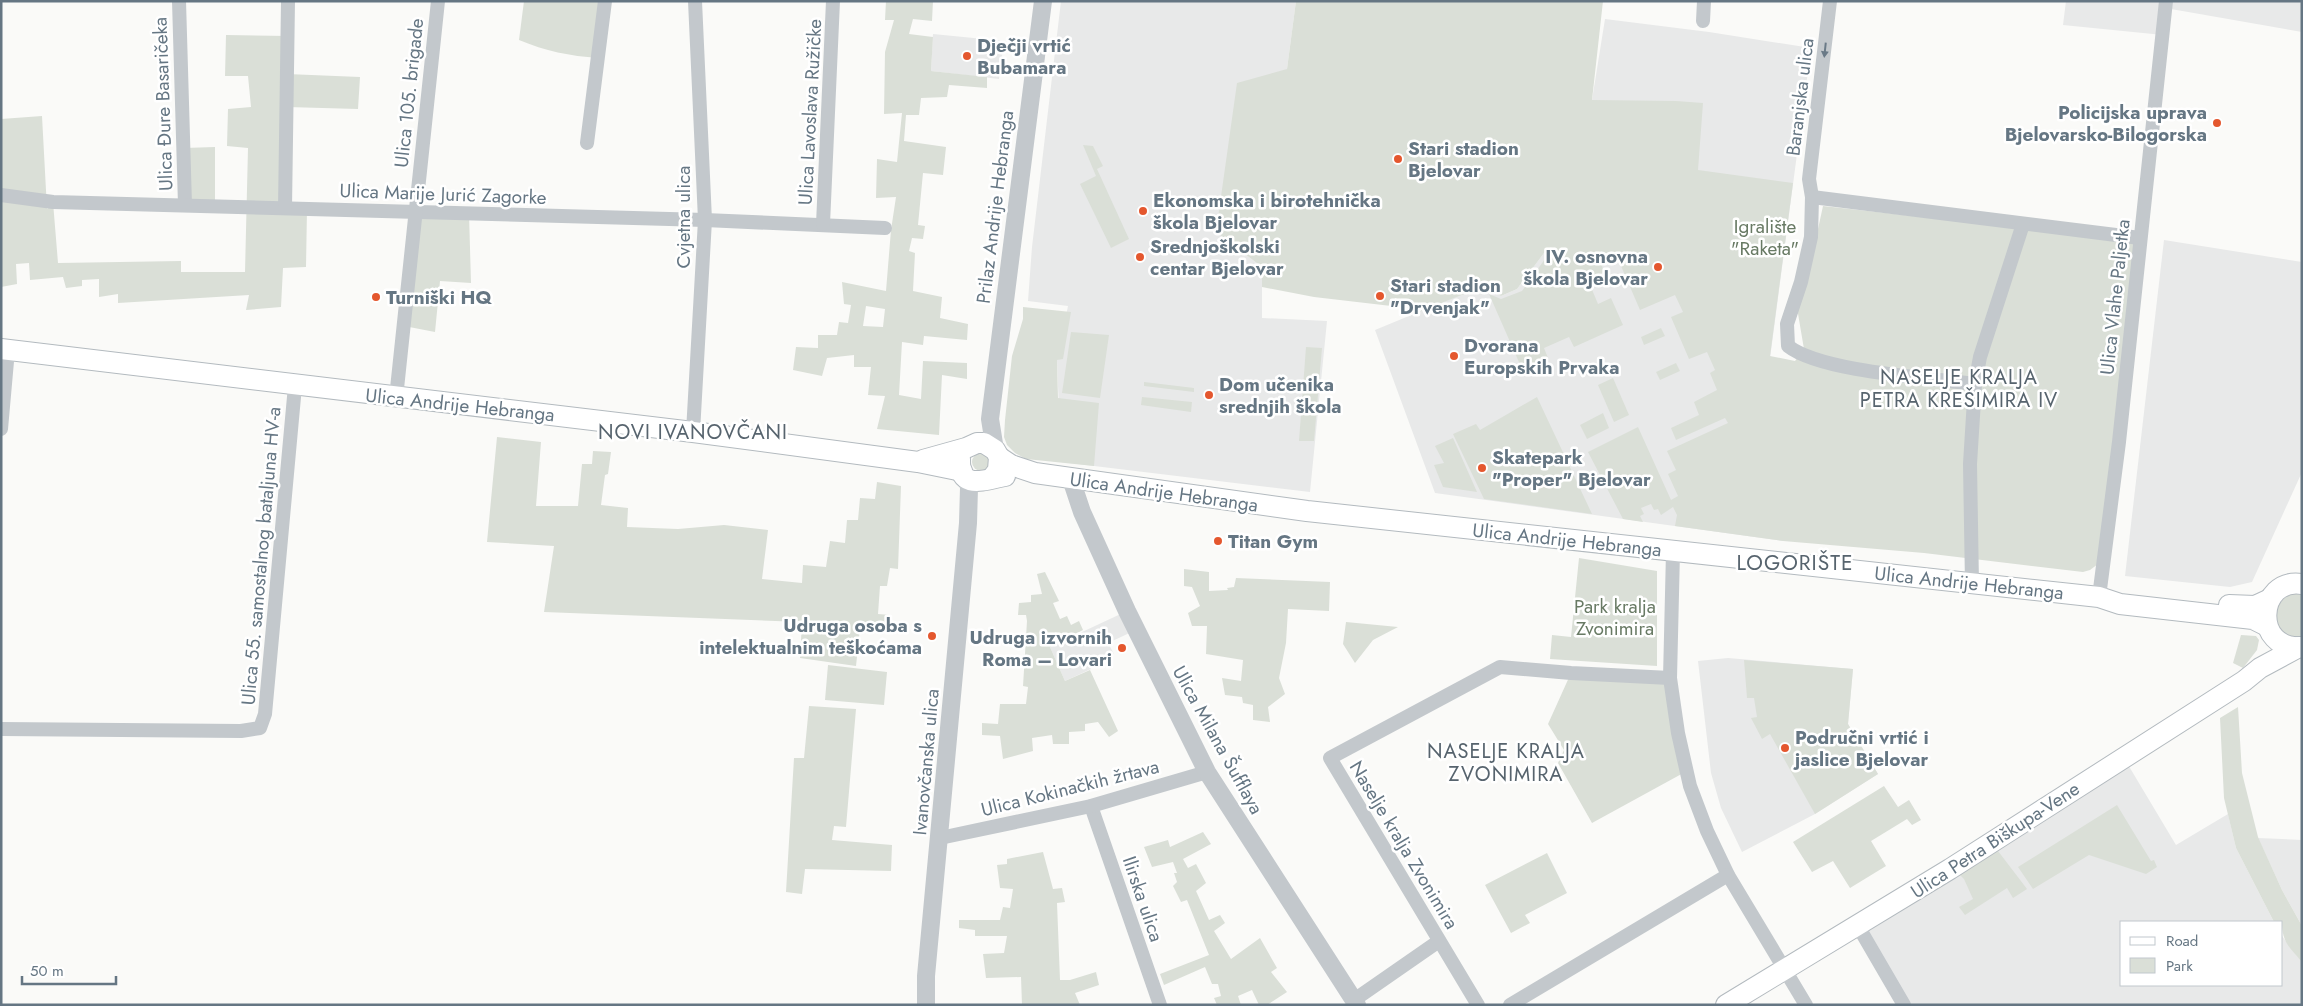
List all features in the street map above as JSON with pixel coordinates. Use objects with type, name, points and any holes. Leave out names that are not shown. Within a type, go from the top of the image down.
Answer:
[{"type":"main road","name":"Ulica Andrije Hebranga","points":[[4,350],[693,432],[918,462],[976,477],[1035,473]]},
{"type":"main road","name":"Ulica Andrije Hebranga","points":[[918,462],[984,443],[1011,465],[1035,473],[1071,479],[1300,511],[2100,597],[2120,604],[2253,619],[2269,630],[2279,641],[2288,646],[2301,647]]},
{"type":"main road","points":[[969,447],[960,459],[976,477],[998,470],[997,454]]},
{"type":"main road","points":[[2270,599],[2286,585],[2302,584]]},
{"type":"main road","name":"Ulica Andrije Hebranga","points":[[2100,597],[2118,593],[2204,603],[2254,606],[2270,599]]},
{"type":"main road","name":"Ulica Petra Biškupa-Vene","points":[[2260,668],[2270,652],[2269,630],[2265,615],[2270,599]]},
{"type":"main road","name":"Ulica Petra Biškupa-Vene","points":[[1726,1005],[1950,870],[2244,682],[2260,668],[2301,647]]},
{"type":"street","name":"Ulica Đure Basaričeka","points":[[179,1],[184,205]]},
{"type":"street","points":[[285,208],[288,1]]},
{"type":"street","name":"Ulica 105. brigade","points":[[396,398],[438,1]]},
{"type":"street","points":[[588,143],[604,1]]},
{"type":"street","name":"Cvjetna ulica","points":[[693,432],[705,220],[694,1]]},
{"type":"street","name":"Ulica Lavoslava Ružičke","points":[[823,224],[833,1]]},
{"type":"street","name":"Prilaz Andrije Hebranga","points":[[997,454],[990,419],[1043,1]]},
{"type":"street","points":[[1703,21],[1704,1]]},
{"type":"street","name":"Baranjska ulica","points":[[1812,197],[1809,179],[1830,1]]},
{"type":"street","name":"Ulica Vlahe Paljetka","points":[[2100,597],[2119,442],[2166,1]]},
{"type":"street","name":"Ulica Marije Jurić Zagorke","points":[[1,194],[53,202],[705,220],[884,228]]},
{"type":"street","points":[[1975,384],[1851,368],[1798,354],[1788,346],[1787,324],[1802,282],[1811,236],[1812,197],[2140,238]]},
{"type":"street","points":[[1972,584],[1970,464],[1975,384],[1980,357],[2024,224]]},
{"type":"street","points":[[1,429],[4,350]]},
{"type":"street","name":"Ulica 55. samostalnog bataljuna HV-a","points":[[1,729],[241,731],[260,728],[266,714],[295,386]]},
{"type":"street","name":"Prilaz Andrije Hebranga","points":[[969,447],[983,431],[990,419]]},
{"type":"street","name":"Ivanovčanska ulica","points":[[926,1005],[926,976],[968,522],[969,488],[976,477]]},
{"type":"street","name":"Ulica Milana Šufflaya","points":[[1071,479],[1082,512],[1127,611],[1207,772],[1356,1002]]},
{"type":"street","points":[[1673,552],[1670,678],[1678,733],[1690,786],[1707,831],[1728,875],[1806,1005]]},
{"type":"street","name":"Naselje kralja Zvonimira","points":[[1478,1005],[1330,758],[1500,667],[1670,678]]},
{"type":"street","name":"Ulica Kokinačkih žrtava","points":[[940,838],[1091,806],[1207,772]]},
{"type":"street","name":"Ilirska ulica","points":[[1091,806],[1160,1005]]},
{"type":"street","points":[[1510,1005],[1728,875]]},
{"type":"street","points":[[1858,926],[1904,1005]]},
{"type":"street","points":[[1356,1002],[1439,941]]},
{"type":"shaded area","name":"Srednjoškolski centar Bjelovar","points":[[1061,1],[1296,1],[1287,69],[1216,232],[1262,267],[1262,318],[1327,321],[1310,492],[1061,462],[1057,360],[1068,306],[1028,301],[1032,247]]},
{"type":"shaded area","points":[[2066,1],[2166,1],[2163,35],[2063,25]]},
{"type":"shaded area","points":[[2172,1],[2302,1],[2302,32],[2171,9]]},
{"type":"shaded area","name":"IV. osnovna škola Bjelovar","points":[[1605,19],[1709,32],[1811,48],[1769,366],[1783,541],[1435,493],[1375,330],[1484,285],[1501,296],[1517,289],[1547,249],[1588,125]]},
{"type":"shaded area","name":"Dječji vrtić Bubamara","points":[[933,34],[1004,41],[999,79],[931,71]]},
{"type":"shaded area","points":[[2164,240],[2302,262],[2302,472],[2252,582],[2230,587],[2125,576]]},
{"type":"shaded area","points":[[1127,611],[1136,630],[1108,643],[1114,654],[1090,666],[1091,669],[1065,681],[1050,647]]},
{"type":"shaded area","name":"Područni vrtić i jaslice Bjelovar","points":[[1728,658],[1853,669],[1848,724],[1878,774],[1815,814],[1742,852],[1721,808],[1711,773],[1698,661]]},
{"type":"shaded area","points":[[2124,758],[2176,845],[2228,814],[2236,848],[2273,921],[2120,921],[2120,986],[2283,986],[2283,937],[2302,962],[2302,1005],[1904,1005],[1858,926]]},
{"type":"shaded area","points":[[2258,838],[2302,840],[2302,926],[2282,890]]},
{"type":"green space","points":[[524,1],[605,1],[598,58],[558,52],[519,40]]},
{"type":"green space","points":[[886,1],[933,1],[932,21],[913,19],[909,34],[933,37],[931,71],[987,77],[987,88],[949,85],[947,97],[921,98],[919,115],[906,115],[904,141],[946,147],[943,175],[923,173],[918,225],[925,226],[923,239],[912,238],[909,251],[915,253],[913,291],[942,297],[940,318],[968,324],[967,340],[924,336],[923,345],[902,342],[899,395],[921,399],[923,361],[967,363],[967,379],[942,375],[939,435],[877,429],[885,396],[868,395],[871,367],[854,367],[854,355],[827,358],[822,376],[793,370],[796,347],[818,348],[818,335],[837,335],[839,322],[848,323],[851,305],[844,304],[842,282],[886,291],[896,197],[876,198],[877,159],[897,162],[902,113],[884,114],[885,52],[894,20],[885,20]],"holes":[[[866,306],[885,309],[883,327],[863,326]]]},
{"type":"green space","name":"Igralište \"Raketa\"","points":[[1296,1],[1603,1],[1592,100],[1703,103],[1698,170],[1793,183],[1770,356],[1795,361],[1804,349],[1796,302],[1805,289],[1823,206],[2137,241],[2098,564],[2090,570],[2083,572],[1924,553],[1783,541],[1675,526],[1677,515],[1673,507],[1661,515],[1658,509],[1654,510],[1651,504],[1641,508],[1644,514],[1640,516],[1643,522],[1623,519],[1588,452],[1638,427],[1671,500],[1678,496],[1668,474],[1676,470],[1667,451],[1728,423],[1725,418],[1676,440],[1671,428],[1699,415],[1694,402],[1717,390],[1710,373],[1715,370],[1707,352],[1689,359],[1671,317],[1683,312],[1675,295],[1640,310],[1618,259],[1602,266],[1604,272],[1588,280],[1598,304],[1611,298],[1623,325],[1574,347],[1569,337],[1544,348],[1548,358],[1522,369],[1489,294],[1501,299],[1522,291],[1550,252],[1547,249],[1517,289],[1501,296],[1484,286],[1419,312],[1417,309],[1314,297],[1262,287],[1262,267],[1216,232],[1237,83],[1287,69]]},
{"type":"green space","points":[[226,35],[288,36],[287,74],[360,77],[358,109],[287,107],[285,207],[307,209],[306,267],[283,268],[281,307],[246,310],[249,295],[118,303],[118,294],[99,297],[99,279],[82,280],[82,286],[66,288],[63,277],[30,280],[29,263],[16,264],[17,284],[1,287],[1,119],[42,116],[47,209],[53,202],[58,263],[181,261],[181,272],[245,272],[248,148],[227,146],[228,109],[251,107],[248,76],[225,76]]},
{"type":"green space","points":[[1083,145],[1093,146],[1103,166],[1097,169],[1129,239],[1111,248],[1080,184],[1096,176]]},
{"type":"green space","points":[[215,147],[215,205],[185,205],[184,148]]},
{"type":"green space","points":[[416,211],[469,213],[471,283],[440,281],[435,332],[404,326]]},
{"type":"green space","points":[[1023,307],[1071,312],[1063,359],[1057,360],[1058,398],[1099,403],[1094,466],[1026,459],[1015,453],[1007,445],[1004,437],[1012,356],[1023,319]]},
{"type":"green space","points":[[1661,328],[1665,336],[1644,345],[1641,337]]},
{"type":"green space","points":[[1071,332],[1109,335],[1100,398],[1062,393]]},
{"type":"green space","points":[[1306,347],[1322,348],[1314,441],[1299,441]]},
{"type":"green space","points":[[1676,363],[1680,371],[1660,380],[1656,372]]},
{"type":"green space","points":[[1613,378],[1629,415],[1614,422],[1598,385]]},
{"type":"green space","points":[[1144,382],[1194,388],[1194,392],[1144,386]]},
{"type":"green space","points":[[1142,397],[1192,402],[1191,412],[1141,405]]},
{"type":"green space","points":[[1537,397],[1592,514],[1484,499],[1453,434],[1476,424],[1480,430]]},
{"type":"green space","points":[[1603,413],[1609,428],[1587,439],[1580,425]]},
{"type":"green space","points":[[497,437],[541,442],[536,506],[578,506],[582,464],[592,464],[593,451],[611,452],[608,474],[605,475],[601,505],[628,508],[627,527],[678,529],[724,525],[768,530],[762,579],[802,583],[803,565],[826,567],[830,541],[845,543],[847,520],[858,520],[860,498],[875,499],[877,482],[901,486],[898,569],[890,568],[887,586],[880,586],[878,614],[891,615],[888,630],[860,628],[856,666],[800,658],[802,622],[544,612],[554,546],[487,542]]},
{"type":"green space","points":[[1453,438],[1477,492],[1443,487],[1434,465],[1444,463],[1435,446]]},
{"type":"green space","points":[[981,453],[989,458],[990,462],[985,470],[981,471],[973,466],[972,462],[977,454]]},
{"type":"green space","name":"Park kralja Zvonimira","points":[[1579,558],[1657,571],[1657,666],[1550,659],[1552,635],[1571,637]]},
{"type":"green space","points":[[1184,569],[1209,572],[1209,591],[1228,590],[1227,588],[1234,587],[1236,578],[1330,582],[1329,611],[1288,609],[1286,643],[1279,678],[1285,694],[1268,707],[1270,722],[1253,720],[1253,705],[1243,703],[1242,697],[1225,695],[1222,678],[1241,681],[1243,660],[1206,654],[1207,626],[1192,626],[1188,613],[1200,606],[1192,587],[1184,586]]},
{"type":"green space","points":[[1045,572],[1059,601],[1053,603],[1060,619],[1067,616],[1071,625],[1079,621],[1083,630],[1050,647],[1065,681],[1090,670],[1118,731],[1109,737],[1098,722],[1085,724],[1085,731],[1069,732],[1069,744],[1053,744],[1052,735],[1032,738],[1033,751],[1003,759],[1000,736],[982,735],[982,723],[998,724],[1000,704],[1026,704],[1028,687],[1023,686],[1027,621],[1026,615],[1018,615],[1019,603],[1031,602],[1031,595],[1042,594],[1037,574]]},
{"type":"green space","points":[[2294,593],[2302,593],[2302,637],[2292,637],[2285,633],[2279,627],[2277,620],[2279,605],[2285,598]]},
{"type":"green space","points":[[1346,622],[1398,627],[1373,640],[1355,663],[1343,644]]},
{"type":"green space","points":[[2241,635],[2256,636],[2259,640],[2257,650],[2243,668],[2233,663]]},
{"type":"green space","points":[[1744,660],[1853,669],[1848,724],[1878,774],[1815,814],[1770,734],[1762,739],[1751,718],[1757,717],[1754,698],[1747,698]]},
{"type":"green space","points":[[828,665],[887,672],[884,705],[825,700]]},
{"type":"green space","points":[[1571,673],[1670,678],[1687,771],[1592,823],[1558,763],[1564,750],[1548,724]]},
{"type":"green space","points":[[809,706],[856,709],[846,827],[834,826],[832,840],[892,845],[891,871],[805,869],[802,894],[786,892],[794,758],[804,758]]},
{"type":"green space","points":[[2238,707],[2242,773],[2258,837],[2282,890],[2302,926],[2302,962],[2290,948],[2283,935],[2283,921],[2273,921],[2236,848],[2224,798],[2220,718]]},
{"type":"green space","points":[[1884,786],[1898,807],[1909,800],[1921,820],[1912,825],[1907,819],[1871,841],[1886,866],[1850,888],[1833,861],[1812,872],[1793,842]]},
{"type":"green space","points":[[2117,805],[2151,861],[2154,860],[2157,867],[2146,874],[2089,855],[2033,889],[2018,867]]},
{"type":"green space","points":[[1203,832],[1211,844],[1183,859],[1188,868],[1196,864],[1206,883],[1196,891],[1209,920],[1220,915],[1225,923],[1214,931],[1231,959],[1260,938],[1277,968],[1271,972],[1287,992],[1267,1005],[1259,1005],[1252,990],[1238,996],[1241,1005],[1217,1005],[1214,998],[1221,996],[1218,984],[1212,984],[1205,967],[1164,985],[1160,974],[1209,955],[1187,900],[1181,902],[1173,886],[1177,882],[1174,873],[1177,873],[1173,862],[1152,867],[1144,847],[1168,840],[1170,847]]},
{"type":"green space","points":[[1998,851],[2027,889],[2013,898],[2007,888],[1965,915],[1959,907],[1973,899],[1964,879],[1959,874]]},
{"type":"green space","points":[[1043,852],[1053,889],[1062,888],[1065,902],[1057,903],[1060,980],[1070,980],[1096,972],[1099,985],[1075,993],[1080,1005],[1022,1005],[1021,977],[986,978],[983,954],[1004,953],[1007,936],[975,936],[975,930],[959,928],[959,920],[1000,920],[1003,907],[1010,908],[1013,889],[1000,888],[997,865],[1007,864],[1007,859]]},
{"type":"green space","points":[[1547,853],[1567,893],[1525,915],[1530,923],[1511,933],[1485,885]]},
{"type":"place","name":"Dječji vrtić Bubamara","points":[[967,56]]},
{"type":"place","name":"Policijska uprava Bjelovarsko-Bilogorska","points":[[2217,123]]},
{"type":"place","name":"Stari stadion Bjelovar","points":[[1398,159]]},
{"type":"place","name":"Ekonomska i birotehnička škola Bjelovar","points":[[1143,211]]},
{"type":"place","name":"Srednjoškolski centar Bjelovar","points":[[1140,257]]},
{"type":"place","name":"IV. osnovna škola Bjelovar","points":[[1658,267]]},
{"type":"place","name":"Stari stadion \"Drvenjak\"","points":[[1380,296]]},
{"type":"place","name":"Turniški HQ","points":[[376,297]]},
{"type":"place","name":"Dvorana Europskih Prvaka","points":[[1454,356]]},
{"type":"place","name":"Dom učenika srednjih škola","points":[[1209,395]]},
{"type":"place","name":"Skatepark \"Proper\" Bjelovar","points":[[1482,468]]},
{"type":"place","name":"Titan Gym","points":[[1218,541]]},
{"type":"place","name":"Udruga osoba s intelektualnim teškoćama","points":[[932,636]]},
{"type":"place","name":"Udruga izvornih Roma – Lovari","points":[[1122,648]]},
{"type":"place","name":"Područni vrtić i jaslice Bjelovar","points":[[1785,748]]},
{"type":"district","name":"NASELJE KRALJA PETRA KREŠIMIRA IV","points":[[1959,388]]},
{"type":"district","name":"NOVI IVANOVČANI","points":[[693,432]]},
{"type":"district","name":"LOGORIŠTE","points":[[1795,563]]},
{"type":"district","name":"NASELJE KRALJA ZVONIMIRA","points":[[1506,762]]}]
